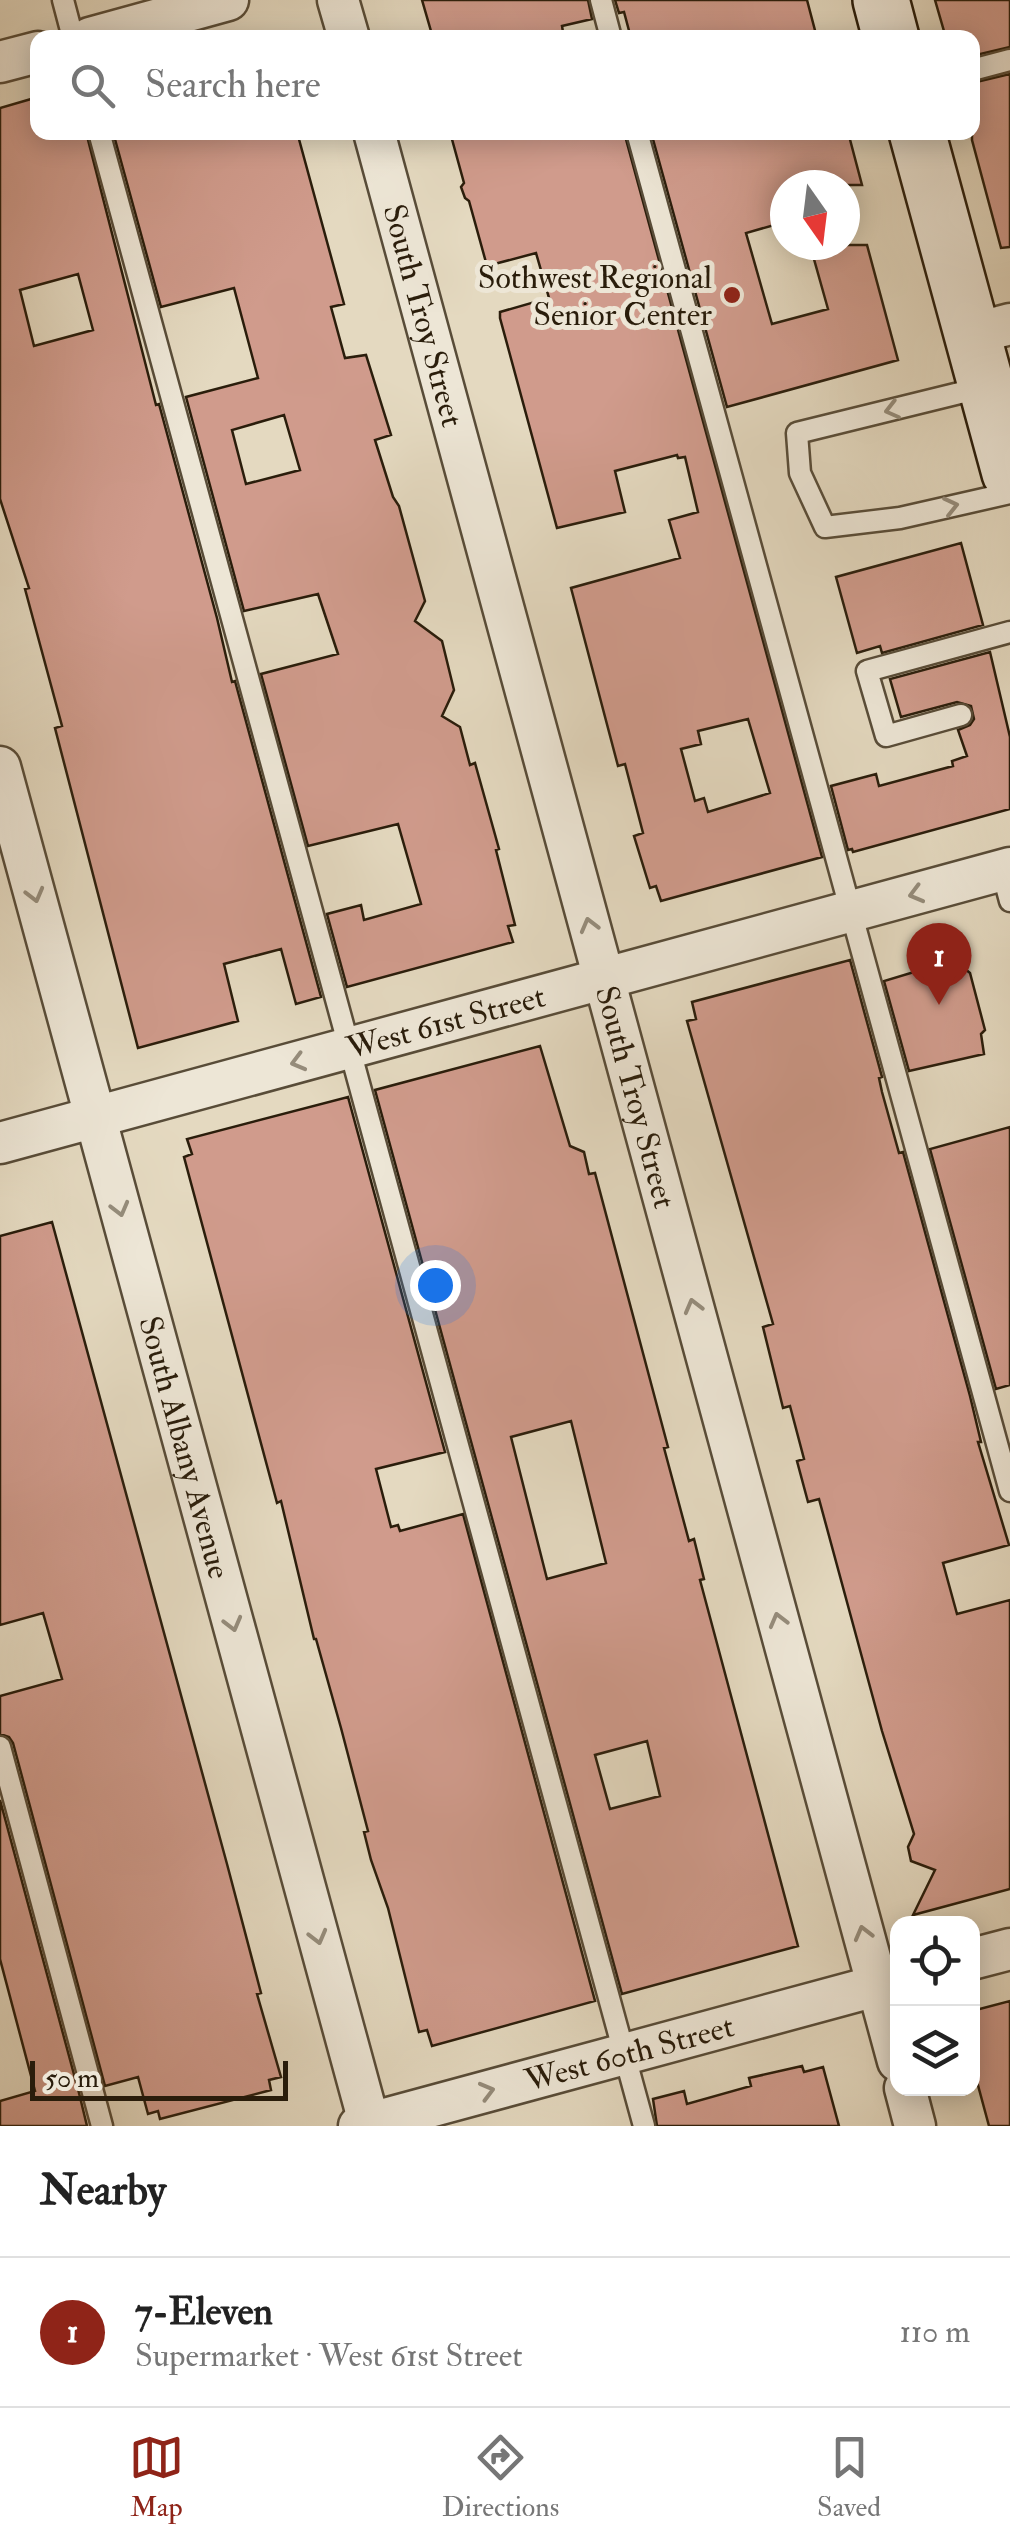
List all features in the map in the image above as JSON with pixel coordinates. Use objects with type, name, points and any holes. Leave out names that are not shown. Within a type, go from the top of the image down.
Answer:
[{"type":"main road","points":[[881,0],[889,30]]},
{"type":"main road","points":[[920,140],[991,329],[986,386],[1010,473]]},
{"type":"street","points":[[119,30],[228,0]]},
{"type":"street","points":[[338,0],[346,30]]},
{"type":"street","points":[[0,62],[30,54]]},
{"type":"street","name":"South Troy Street","points":[[376,140],[604,979],[887,1982]]},
{"type":"street","name":"South Albany Avenue","points":[[0,767],[366,2125]]},
{"type":"street","name":"West 61st Street","points":[[0,1143],[851,912],[1007,880]]},
{"type":"street","points":[[980,1958],[1010,1949]]},
{"type":"street","name":"West 60th Street","points":[[366,2125],[887,1982]]},
{"type":"street","points":[[907,2096],[915,2126]]},
{"type":"lane","points":[[63,0],[71,30]]},
{"type":"lane","points":[[601,0],[609,30]]},
{"type":"lane","points":[[980,68],[1010,60]]},
{"type":"lane","points":[[101,140],[644,2126]]},
{"type":"lane","points":[[640,140],[1010,1490]]},
{"type":"lane","points":[[986,386],[797,434],[800,474],[825,527],[900,518],[1010,492]]},
{"type":"lane","points":[[961,715],[886,736],[868,671],[1010,632]]},
{"type":"lane","points":[[0,1747],[102,2126]]},
{"type":"building","points":[[422,0],[588,0],[592,19],[562,26],[563,30],[431,30]]},
{"type":"building","points":[[615,0],[807,0],[815,30],[629,30],[624,12],[619,13]]},
{"type":"building","points":[[935,0],[1010,0],[1010,47],[980,54],[980,30],[944,30]]},
{"type":"building","points":[[1010,74],[1010,247],[1001,248],[972,140],[980,140],[980,81]]},
{"type":"building","points":[[30,99],[30,140],[88,140],[156,405],[159,404],[321,997],[296,1004],[281,949],[224,964],[238,1021],[138,1048],[55,728],[62,726],[25,589],[29,588],[0,499],[0,108]],"holes":[[[78,274],[93,330],[34,346],[20,290]]]},
{"type":"building","points":[[115,140],[299,140],[344,304],[331,307],[345,358],[366,355],[391,435],[375,440],[399,506],[425,601],[415,621],[442,641],[454,690],[442,716],[460,727],[470,765],[475,763],[499,849],[496,850],[515,925],[508,926],[513,942],[347,987],[327,914],[361,905],[364,920],[421,904],[398,824],[308,846],[261,674],[338,654],[318,594],[244,611],[186,397],[258,378],[234,288],[161,307]],"holes":[[[284,415],[300,470],[246,484],[232,430]]]},
{"type":"building","points":[[452,140],[626,140],[822,857],[661,901],[656,886],[650,888],[634,836],[643,833],[625,764],[618,766],[571,588],[680,558],[669,520],[698,512],[685,457],[677,455],[615,471],[625,512],[557,528],[500,318],[500,312],[549,298],[536,253],[487,266],[469,201],[461,187],[464,183]],"holes":[[[748,719],[770,793],[708,812],[704,798],[695,801],[681,749],[701,744],[698,731]]]},
{"type":"building","points":[[653,140],[850,140],[858,170],[770,170],[770,226],[746,233],[772,324],[828,309],[814,260],[860,260],[860,245],[867,245],[898,360],[727,407]]},
{"type":"building","points":[[961,543],[983,625],[882,653],[880,646],[857,653],[836,577]]},
{"type":"building","points":[[990,652],[1010,737],[1010,809],[853,852],[848,850],[831,786],[876,774],[879,786],[953,766],[952,761],[967,756],[958,730],[974,719],[971,706],[957,702],[901,717],[890,679]]},
{"type":"building","points":[[850,960],[882,1077],[882,1092],[899,1153],[903,1152],[970,1396],[978,1442],[1009,1545],[943,1563],[957,1614],[1010,1600],[1010,1889],[913,1915],[935,1870],[911,1861],[908,1847],[914,1834],[819,1499],[808,1502],[797,1461],[804,1459],[790,1406],[783,1408],[763,1327],[773,1324],[687,1021],[696,1019],[692,1002]]},
{"type":"building","points":[[954,960],[970,973],[985,1030],[981,1034],[984,1054],[909,1071],[884,981]]},
{"type":"building","points":[[540,1046],[570,1146],[584,1152],[589,1174],[595,1173],[668,1447],[664,1448],[689,1541],[694,1539],[704,1579],[700,1580],[798,1946],[622,1994],[375,1090]],"holes":[[[571,1421],[606,1563],[547,1579],[511,1437]],[[647,1741],[660,1796],[610,1809],[595,1755]]]},
{"type":"building","points":[[348,1097],[445,1452],[376,1469],[391,1527],[398,1525],[400,1531],[463,1514],[595,2001],[432,2046],[427,2030],[419,2032],[388,1908],[371,1860],[364,1832],[368,1831],[314,1639],[281,1501],[277,1503],[184,1157],[192,1154],[187,1139]]},
{"type":"building","points":[[1010,1127],[1010,1385],[996,1389],[930,1149]]},
{"type":"building","points":[[52,1222],[281,2077],[269,2080],[271,2090],[160,2119],[158,2111],[148,2114],[138,2077],[105,2086],[13,1743],[0,1734],[0,1696],[62,1679],[43,1613],[0,1625],[0,1236]]},
{"type":"building","points":[[0,1800],[87,2126],[0,2126],[0,2101],[35,2091],[0,1959]]},
{"type":"building","points":[[1010,2001],[1010,2126],[989,2126],[980,2093],[980,2009]]},
{"type":"building","points":[[802,2066],[804,2072],[823,2067],[839,2126],[657,2126],[653,2099],[684,2091],[687,2104],[751,2086],[749,2078]]},
{"type":"place","name":"Sothwest Regional Senior Center","points":[[732,295]]},
{"type":"place","name":"7-Eleven","points":[[939,1005]]}]
